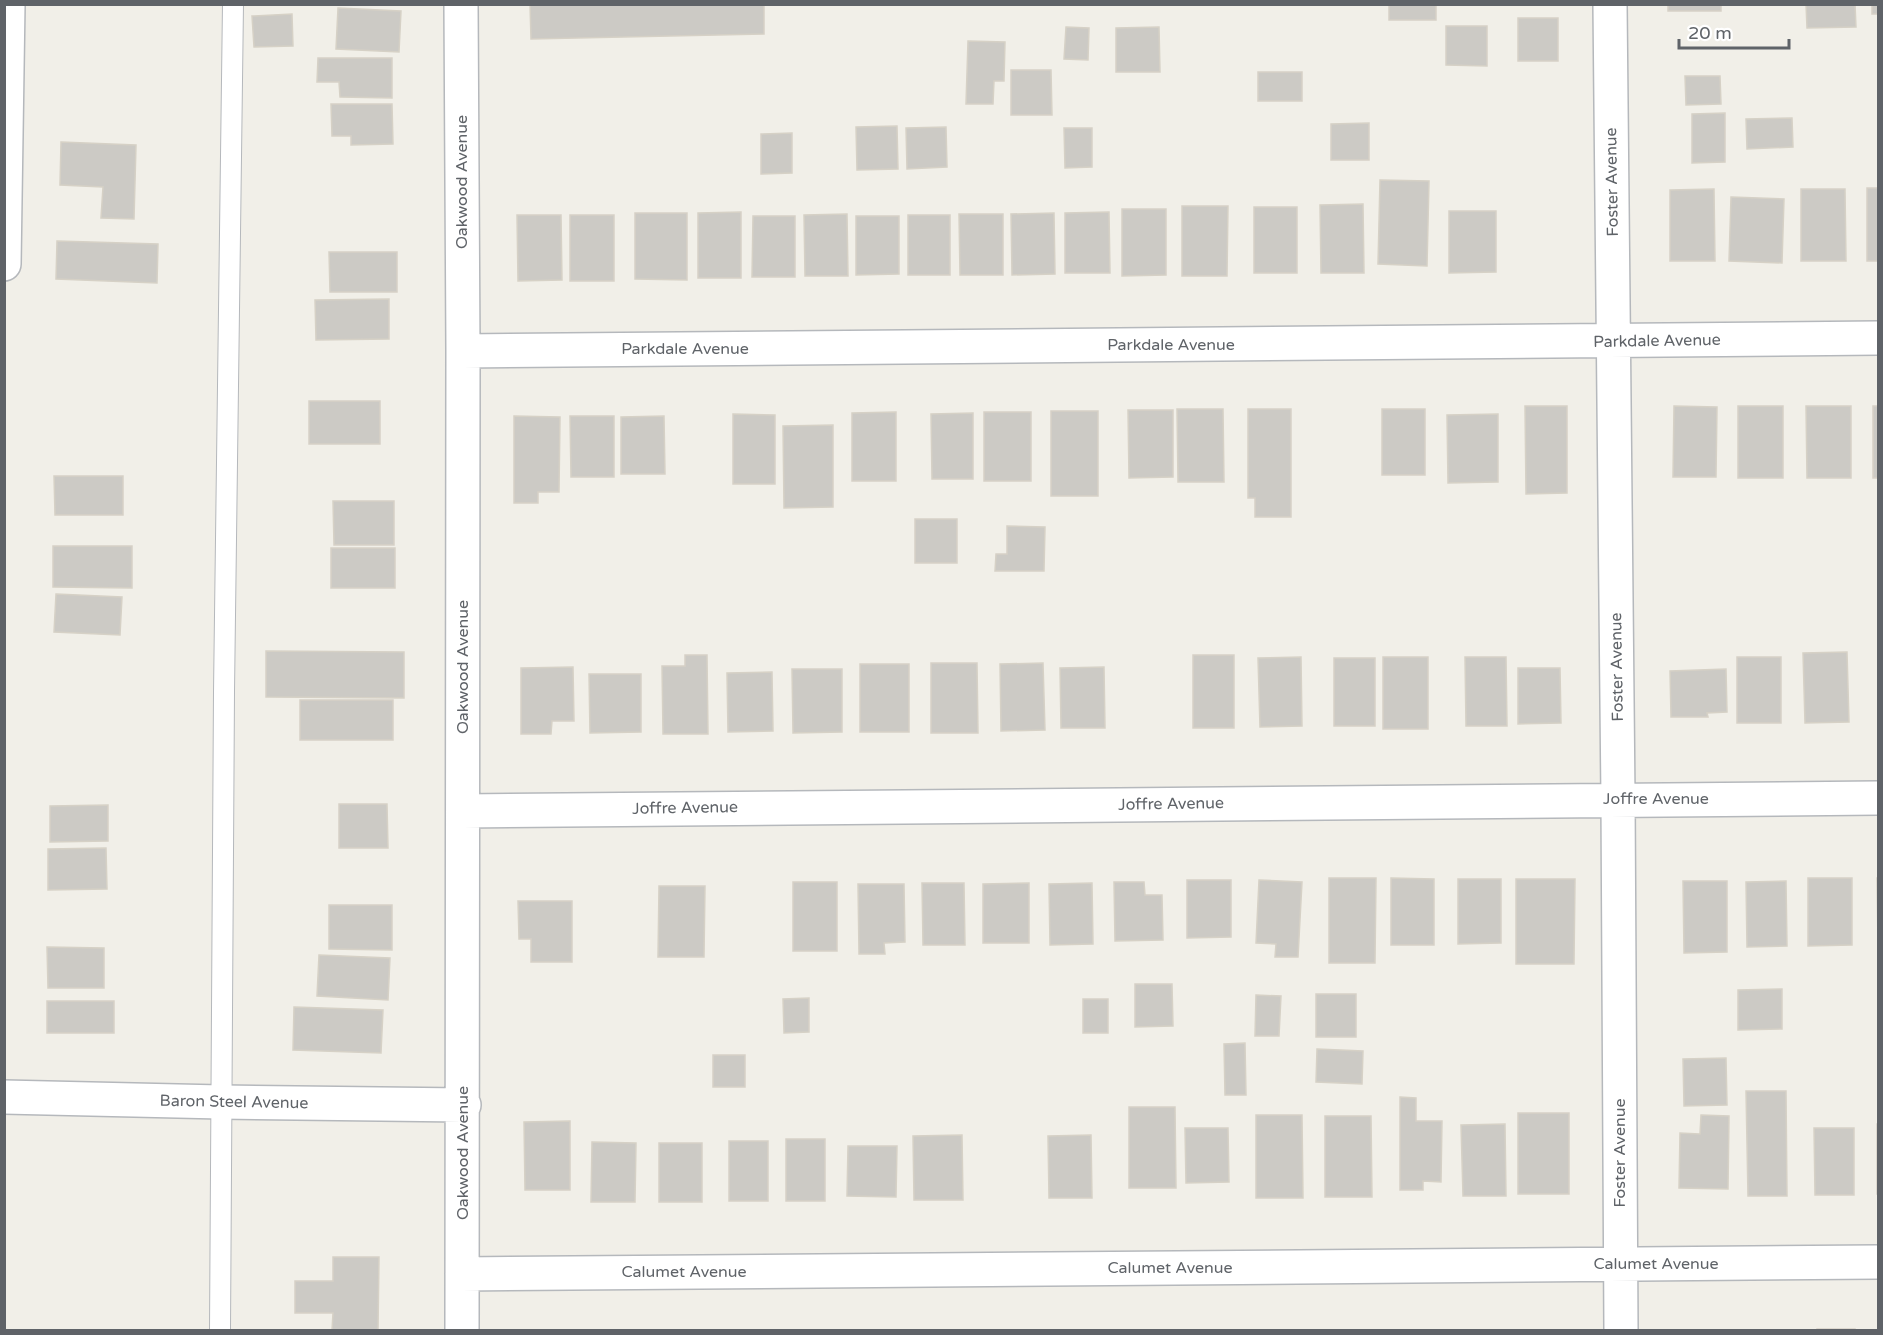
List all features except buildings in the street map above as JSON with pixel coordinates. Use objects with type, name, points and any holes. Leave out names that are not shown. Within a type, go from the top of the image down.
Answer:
[{"type":"street","points":[[4,264],[8,4]]},
{"type":"street","name":"Oakwood Avenue","points":[[461,4],[464,1105],[462,1330]]},
{"type":"street","name":"Foster Avenue","points":[[1610,4],[1621,1330]]},
{"type":"street","name":"Parkdale Avenue","points":[[463,351],[1878,338]]},
{"type":"street","name":"Joffre Avenue","points":[[463,811],[1878,798]]},
{"type":"street","name":"Baron Steel Avenue","points":[[4,1097],[464,1105]]},
{"type":"street","name":"Calumet Avenue","points":[[462,1274],[1878,1262]]},
{"type":"lane","points":[[220,1330],[224,704],[233,4]]}]
